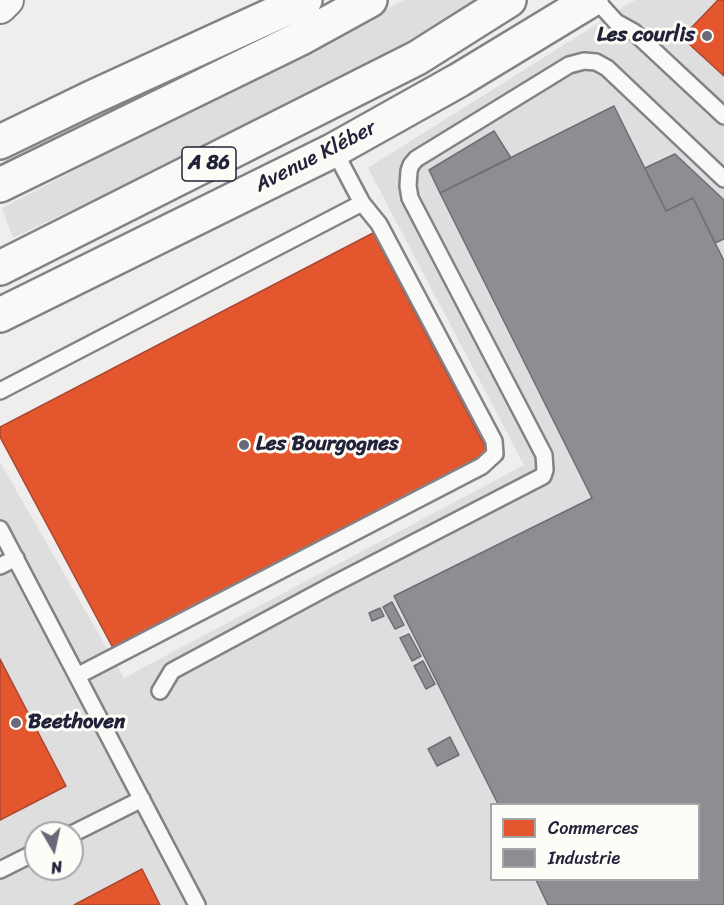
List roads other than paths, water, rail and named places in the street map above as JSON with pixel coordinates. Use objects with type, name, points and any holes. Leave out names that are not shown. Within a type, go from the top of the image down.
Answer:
[{"type":"main road","points":[[0,142],[305,0]]},
{"type":"main road","points":[[0,185],[299,39],[370,0]]},
{"type":"main road","name":"A 86","points":[[0,268],[417,58],[509,0]]},
{"type":"main road","name":"Avenue Kléber","points":[[0,315],[334,150],[459,80],[591,0]]},
{"type":"street","points":[[0,7],[7,0]]},
{"type":"lane","points":[[596,0],[616,22],[634,32],[724,116]]},
{"type":"lane","points":[[160,691],[172,671],[543,476],[544,455],[410,198],[409,171],[416,159],[569,65],[584,61],[596,62],[607,68],[724,179]]},
{"type":"lane","points":[[78,676],[482,466],[495,454],[494,441],[478,410],[379,225],[362,203],[334,150]]},
{"type":"lane","points":[[0,391],[362,203]]},
{"type":"lane","points":[[0,529],[197,905]]},
{"type":"lane","points":[[0,566],[16,558]]},
{"type":"lane","points":[[84,828],[142,799]]},
{"type":"lane","points":[[0,870],[24,858]]},
{"type":"place","name":"Les courlis","points":[[707,36]]},
{"type":"place","name":"Les Bourgognes","points":[[244,445]]},
{"type":"place","name":"Beethoven","points":[[16,723]]}]
